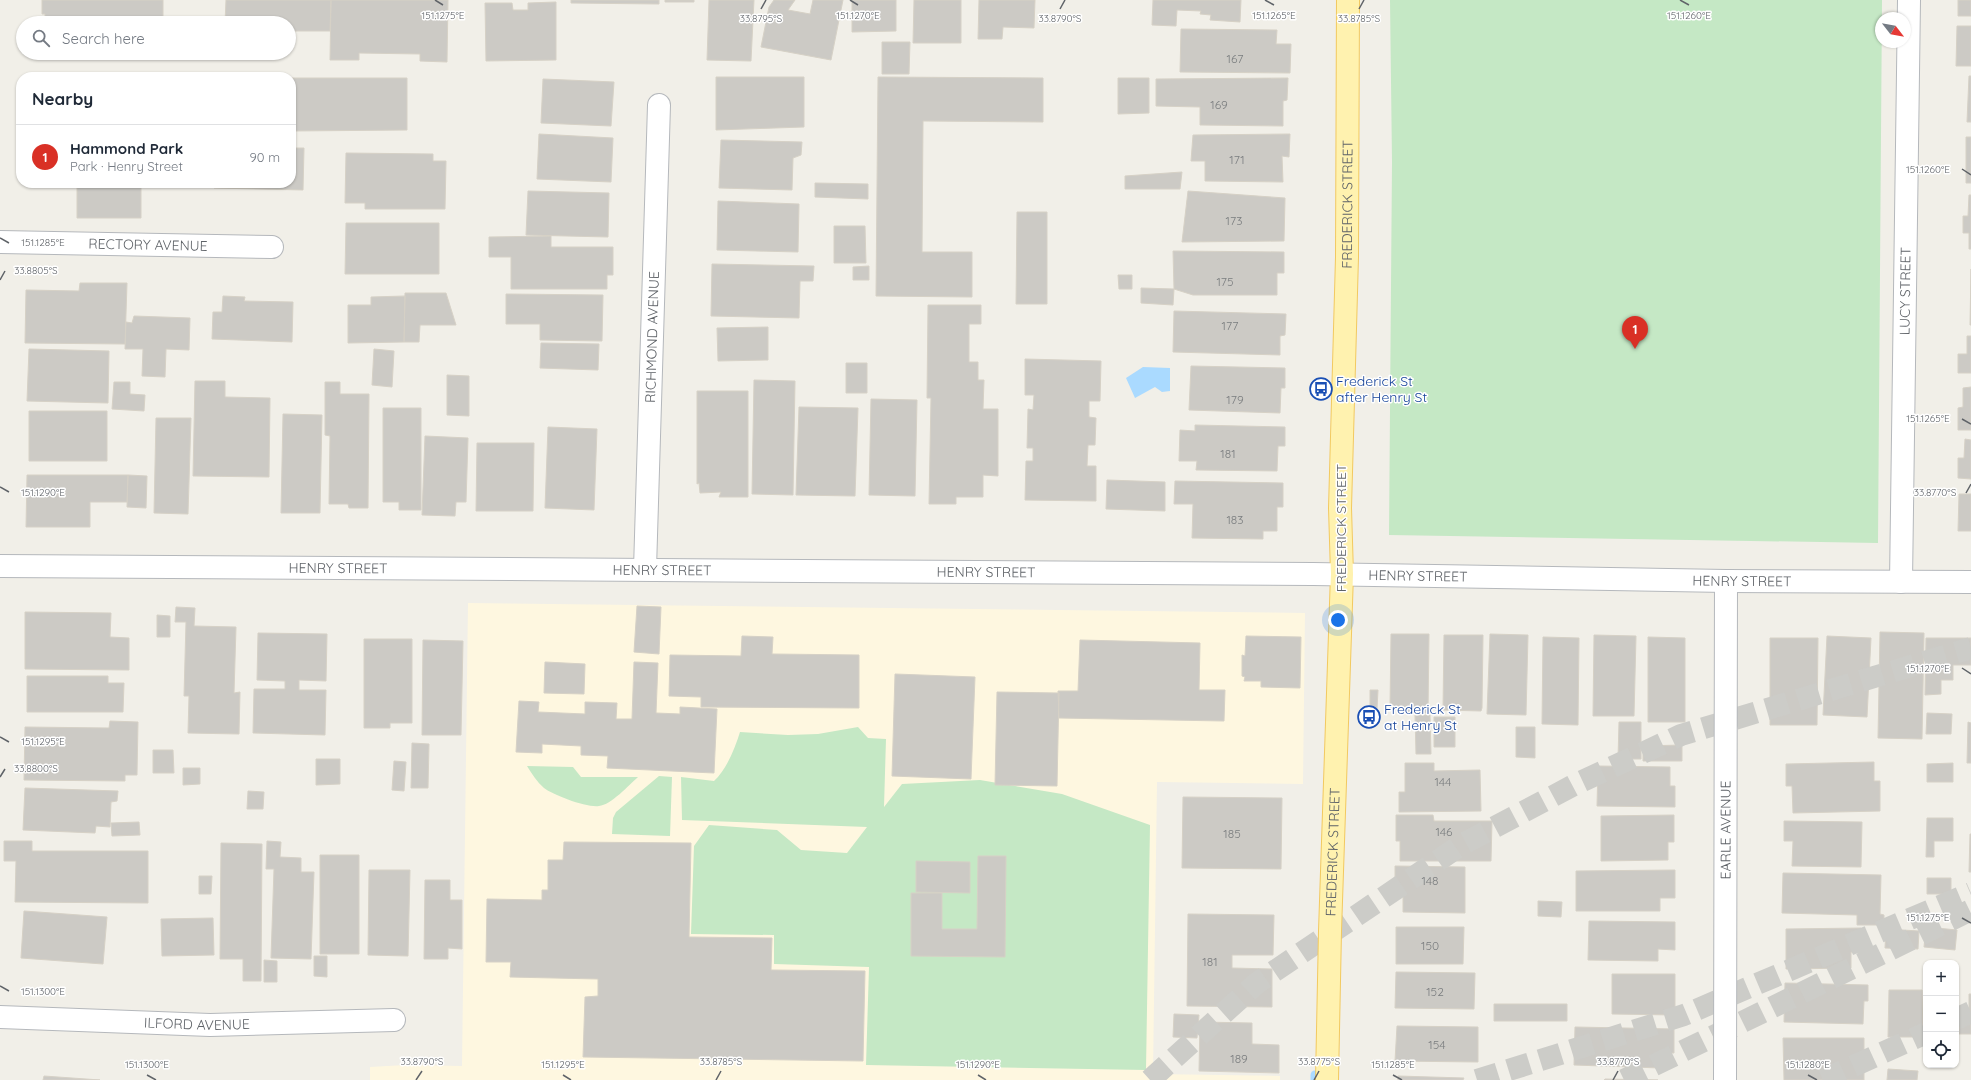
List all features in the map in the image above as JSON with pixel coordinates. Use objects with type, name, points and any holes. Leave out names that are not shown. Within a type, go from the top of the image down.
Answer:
[{"type":"main road","name":"FREDERICK STREET","points":[[1327,1080],[1330,923],[1342,574],[1340,508],[1347,257],[1348,0]]},
{"type":"street","name":"LUCY STREET","points":[[1902,582],[1909,0]]},
{"type":"street","name":"RICHMOND AVENUE","points":[[645,569],[659,105]]},
{"type":"street","name":"RECTORY AVENUE","points":[[0,242],[272,247]]},
{"type":"street","name":"HENRY STREET","points":[[0,566],[1342,574],[1726,581],[1971,582]]},
{"type":"street","name":"EARLE AVENUE","points":[[1725,1080],[1726,581]]},
{"type":"street","name":"ILFORD AVENUE","points":[[0,1017],[210,1025],[394,1020]]},
{"type":"shaded area","points":[[468,603],[1305,613],[1303,784],[1157,782],[1153,1074],[1280,1076],[1280,1080],[370,1080],[370,1067],[405,1065],[462,1066]]},
{"type":"green space","points":[[1390,0],[1882,0],[1882,12],[1875,12],[1875,48],[1882,48],[1878,543],[1389,535],[1392,162]]},
{"type":"green space","points":[[858,727],[868,738],[886,739],[884,807],[902,784],[980,780],[1062,794],[1150,825],[1146,1070],[866,1065],[869,967],[774,964],[774,935],[691,934],[694,846],[709,825],[777,830],[801,850],[847,853],[867,827],[682,820],[681,777],[714,781],[727,764],[740,732],[788,735],[818,734]]},
{"type":"green space","points":[[527,766],[573,767],[581,777],[638,777],[609,802],[604,805],[594,806],[570,800],[548,791],[539,783]]},
{"type":"green space","points":[[659,776],[672,777],[670,836],[612,834],[613,818],[616,812]]},
{"type":"water","points":[[1143,367],[1170,368],[1170,391],[1162,392],[1155,387],[1135,398],[1126,378]]},
{"type":"building","points":[[42,0],[163,0],[163,16],[45,16],[45,14],[42,14]]},
{"type":"building","points":[[226,0],[331,0],[330,31],[296,31],[296,16],[225,16]]},
{"type":"building","points":[[331,0],[448,0],[447,62],[420,61],[420,54],[359,53],[359,60],[330,60]]},
{"type":"building","points":[[571,0],[659,0],[659,4],[571,3]]},
{"type":"building","points":[[665,0],[694,0],[694,2],[665,2]]},
{"type":"building","points":[[709,0],[754,0],[751,61],[707,60]]},
{"type":"building","points":[[774,0],[795,0],[788,10],[810,14],[813,0],[843,0],[831,60],[761,47],[769,7]]},
{"type":"building","points":[[852,0],[896,0],[896,31],[852,32]]},
{"type":"building","points":[[914,0],[961,0],[961,43],[913,43]]},
{"type":"building","points":[[979,0],[1035,0],[1034,28],[1003,27],[1002,39],[978,39]]},
{"type":"building","points":[[1153,0],[1241,0],[1240,22],[1210,20],[1211,15],[1200,14],[1201,11],[1177,10],[1176,26],[1152,25]]},
{"type":"building","points":[[1958,0],[1971,0],[1971,16],[1958,16]]},
{"type":"building","points":[[556,2],[556,60],[486,61],[485,3],[512,3],[513,10],[528,10],[528,3]]},
{"type":"building","points":[[1957,26],[1971,26],[1971,66],[1956,66]]},
{"type":"building","points":[[1181,29],[1277,30],[1276,44],[1291,44],[1290,73],[1180,72]]},
{"type":"building","points":[[882,42],[910,42],[909,74],[882,74]]},
{"type":"building","points":[[1969,76],[1971,76],[1971,122],[1967,122]]},
{"type":"building","points":[[716,77],[804,77],[804,127],[716,130]]},
{"type":"building","points":[[878,77],[1043,78],[1043,122],[923,121],[922,252],[972,252],[972,297],[876,296]]},
{"type":"building","points":[[296,78],[407,78],[407,130],[296,131]]},
{"type":"building","points":[[1118,78],[1149,78],[1149,113],[1118,114]]},
{"type":"building","points":[[1288,78],[1287,100],[1283,101],[1283,126],[1200,125],[1200,107],[1156,106],[1156,79]]},
{"type":"building","points":[[543,79],[614,82],[611,126],[541,123]]},
{"type":"building","points":[[539,134],[613,138],[611,182],[537,179]]},
{"type":"building","points":[[1290,134],[1289,157],[1282,156],[1283,182],[1205,181],[1205,161],[1191,161],[1193,135]]},
{"type":"building","points":[[1966,137],[1971,137],[1971,183],[1966,183]]},
{"type":"building","points":[[721,140],[802,142],[801,155],[793,158],[792,190],[719,188]]},
{"type":"building","points":[[296,148],[304,148],[303,190],[214,188],[296,188]]},
{"type":"building","points":[[346,153],[433,154],[433,161],[446,161],[445,209],[365,209],[365,203],[345,203]]},
{"type":"building","points":[[1182,172],[1180,189],[1125,189],[1125,176]]},
{"type":"building","points":[[815,183],[868,184],[868,199],[815,197]]},
{"type":"building","points":[[77,188],[141,188],[141,218],[77,218]]},
{"type":"building","points":[[528,191],[609,193],[608,237],[526,235]]},
{"type":"building","points":[[1188,191],[1285,198],[1284,241],[1182,242]]},
{"type":"building","points":[[1969,195],[1971,195],[1971,249],[1969,249],[1969,233],[1963,233],[1963,216],[1968,216]]},
{"type":"building","points":[[718,201],[799,204],[798,252],[717,250]]},
{"type":"building","points":[[1017,212],[1047,212],[1047,304],[1016,304]]},
{"type":"building","points":[[346,223],[439,223],[439,274],[345,274]]},
{"type":"building","points":[[834,226],[865,226],[866,263],[834,263]]},
{"type":"building","points":[[551,236],[551,247],[613,247],[613,275],[607,275],[607,289],[511,289],[511,257],[489,257],[489,237]]},
{"type":"building","points":[[1173,251],[1284,252],[1284,273],[1277,273],[1277,295],[1193,295],[1174,289]]},
{"type":"building","points":[[712,264],[814,266],[813,281],[800,281],[799,318],[711,316]]},
{"type":"building","points":[[869,266],[869,280],[853,280],[853,267]]},
{"type":"building","points":[[1971,269],[1971,325],[1970,325]]},
{"type":"building","points":[[1118,275],[1132,275],[1132,289],[1119,289]]},
{"type":"building","points":[[80,283],[127,283],[125,344],[25,343],[26,290],[79,291]]},
{"type":"building","points":[[1141,288],[1174,289],[1173,305],[1141,303]]},
{"type":"building","points":[[405,293],[446,293],[456,325],[420,325],[419,342],[404,342]]},
{"type":"building","points":[[506,294],[603,295],[602,341],[540,340],[540,324],[506,324]]},
{"type":"building","points":[[223,296],[245,297],[244,301],[293,302],[292,342],[212,339],[213,312],[222,312]]},
{"type":"building","points":[[405,296],[404,342],[348,343],[348,305],[371,305],[371,297]]},
{"type":"building","points":[[928,305],[981,305],[981,324],[969,324],[969,362],[978,362],[978,380],[984,380],[983,409],[998,409],[998,476],[983,475],[983,497],[956,497],[956,504],[929,504],[931,398],[927,398]]},
{"type":"building","points":[[1174,311],[1286,314],[1285,335],[1280,336],[1280,355],[1173,352]]},
{"type":"building","points":[[134,316],[190,318],[189,350],[166,349],[165,377],[142,376],[143,349],[125,349],[126,322],[132,323]]},
{"type":"building","points":[[768,327],[768,360],[718,361],[717,328]]},
{"type":"building","points":[[1967,336],[1971,336],[1971,373],[1958,373],[1958,354],[1967,354]]},
{"type":"building","points":[[541,343],[599,344],[598,370],[540,368]]},
{"type":"building","points":[[29,349],[109,351],[108,403],[27,401]]},
{"type":"building","points":[[374,349],[394,351],[392,387],[372,385]]},
{"type":"building","points":[[1025,359],[1101,361],[1100,401],[1089,401],[1089,417],[1096,418],[1095,445],[1088,445],[1087,466],[1096,466],[1096,501],[1025,500],[1026,461],[1033,461],[1033,448],[1027,448],[1028,409],[1033,410],[1034,395],[1025,395]]},
{"type":"building","points":[[846,363],[867,363],[867,393],[846,393]]},
{"type":"building","points":[[1191,366],[1285,368],[1285,388],[1281,388],[1280,413],[1189,410]]},
{"type":"building","points":[[447,375],[469,376],[469,416],[447,415]]},
{"type":"building","points":[[754,380],[795,381],[793,495],[752,494]]},
{"type":"building","points":[[195,381],[225,381],[225,397],[270,398],[269,477],[193,476]]},
{"type":"building","points":[[114,382],[130,382],[130,394],[145,395],[144,411],[112,409]]},
{"type":"building","points":[[325,382],[340,382],[340,394],[369,394],[368,508],[349,508],[348,504],[329,504],[330,436],[325,435]]},
{"type":"building","points":[[1971,387],[1971,430],[1958,430],[1958,408],[1963,407],[1963,388]]},
{"type":"building","points":[[697,391],[748,391],[748,497],[719,497],[721,492],[700,493],[699,483],[697,484]]},
{"type":"building","points":[[871,399],[917,400],[915,496],[869,495]]},
{"type":"building","points":[[799,407],[858,408],[855,496],[796,495]]},
{"type":"building","points":[[383,408],[421,408],[421,510],[399,510],[399,502],[383,502]]},
{"type":"building","points":[[29,411],[107,411],[107,461],[29,461]]},
{"type":"building","points":[[283,414],[322,415],[320,513],[281,513]]},
{"type":"building","points":[[156,418],[191,418],[188,514],[154,513]]},
{"type":"building","points":[[1195,425],[1285,427],[1285,446],[1278,446],[1277,471],[1196,470],[1197,461],[1179,461],[1180,430],[1195,431]]},
{"type":"building","points":[[548,427],[597,429],[594,510],[545,508]]},
{"type":"building","points":[[425,436],[468,438],[466,502],[456,502],[455,516],[422,515]]},
{"type":"building","points":[[1965,439],[1971,440],[1971,479],[1958,478],[1958,458],[1964,458]]},
{"type":"building","points":[[477,443],[534,443],[533,511],[476,511]]},
{"type":"building","points":[[27,475],[128,475],[127,502],[90,502],[90,527],[26,527]]},
{"type":"building","points":[[128,475],[147,476],[146,508],[127,507]]},
{"type":"building","points":[[1107,480],[1165,482],[1165,511],[1106,509]]},
{"type":"building","points":[[1175,481],[1283,483],[1283,507],[1277,507],[1277,531],[1263,531],[1263,539],[1192,538],[1193,504],[1174,504]]},
{"type":"building","points":[[1959,494],[1971,494],[1971,531],[1958,531]]},
{"type":"building","points":[[637,606],[661,607],[659,654],[634,652]]},
{"type":"building","points":[[176,607],[195,608],[194,626],[236,627],[234,693],[240,692],[239,734],[188,733],[189,696],[184,696],[186,622],[175,622]]},
{"type":"building","points":[[25,612],[111,613],[110,637],[129,638],[129,670],[25,669]]},
{"type":"building","points":[[157,615],[170,616],[170,637],[157,637]]},
{"type":"building","points":[[1880,632],[1924,633],[1922,739],[1878,738]]},
{"type":"building","points":[[258,633],[327,634],[326,681],[299,680],[299,690],[326,690],[325,735],[253,733],[254,689],[285,689],[285,681],[257,680]]},
{"type":"building","points":[[1391,634],[1429,634],[1428,713],[1403,713],[1403,708],[1390,708]]},
{"type":"building","points":[[1490,634],[1528,635],[1526,715],[1487,714]]},
{"type":"building","points":[[1444,635],[1483,635],[1481,711],[1443,710]]},
{"type":"building","points":[[1594,635],[1636,636],[1634,716],[1593,716]]},
{"type":"building","points":[[742,636],[773,637],[772,654],[859,655],[859,708],[701,707],[701,697],[669,696],[670,655],[741,656]]},
{"type":"building","points":[[1246,636],[1301,637],[1300,688],[1261,687],[1261,681],[1244,681],[1245,677],[1242,676],[1242,655],[1245,656]]},
{"type":"building","points":[[1827,636],[1871,638],[1867,717],[1823,715]]},
{"type":"building","points":[[1543,637],[1579,638],[1578,725],[1542,724]]},
{"type":"building","points":[[1648,637],[1685,638],[1685,722],[1648,722]]},
{"type":"building","points":[[1770,638],[1818,638],[1817,725],[1770,725]]},
{"type":"building","points":[[1926,638],[1971,638],[1971,665],[1953,665],[1953,680],[1941,680],[1941,694],[1925,695]]},
{"type":"building","points":[[364,639],[412,639],[412,723],[390,723],[390,728],[364,728]]},
{"type":"building","points":[[423,640],[463,641],[461,735],[422,735]]},
{"type":"building","points":[[1080,640],[1200,643],[1199,690],[1225,690],[1224,721],[1059,718],[1058,691],[1078,691]]},
{"type":"building","points":[[545,662],[585,664],[584,694],[544,693]]},
{"type":"building","points":[[634,662],[658,663],[656,713],[680,714],[680,707],[717,709],[714,773],[607,768],[608,756],[581,755],[581,746],[542,744],[542,753],[516,752],[519,701],[539,702],[538,712],[585,714],[585,702],[617,703],[616,719],[632,719]]},
{"type":"building","points":[[895,674],[975,677],[971,779],[892,776]]},
{"type":"building","points":[[27,676],[108,676],[108,683],[124,683],[123,712],[27,712]]},
{"type":"building","points":[[1370,690],[1378,690],[1377,709],[1370,708]]},
{"type":"building","points":[[997,692],[1059,693],[1057,786],[995,785]]},
{"type":"building","points":[[1927,713],[1952,714],[1951,734],[1926,734]]},
{"type":"building","points":[[1415,715],[1430,715],[1431,754],[1416,754]]},
{"type":"building","points":[[1434,717],[1455,717],[1455,747],[1434,747]]},
{"type":"building","points":[[110,721],[138,722],[137,775],[125,775],[125,781],[24,780],[25,727],[109,728]]},
{"type":"building","points":[[1619,722],[1641,722],[1641,759],[1618,759]]},
{"type":"building","points":[[1968,722],[1971,723],[1971,763],[1967,763]]},
{"type":"building","points":[[1516,727],[1535,727],[1535,758],[1516,757]]},
{"type":"building","points":[[412,743],[429,744],[428,788],[411,788]]},
{"type":"building","points":[[1682,745],[1682,761],[1643,761],[1643,746]]},
{"type":"building","points":[[153,750],[173,750],[174,773],[153,773]]},
{"type":"building","points":[[316,759],[340,759],[340,784],[316,785]]},
{"type":"building","points":[[394,761],[406,762],[404,791],[392,790]]},
{"type":"building","points":[[1874,762],[1874,781],[1880,781],[1880,811],[1793,813],[1792,786],[1786,786],[1786,764]]},
{"type":"building","points":[[1405,763],[1434,763],[1434,771],[1480,770],[1481,811],[1399,812],[1399,792],[1405,792]]},
{"type":"building","points":[[1953,763],[1953,782],[1927,782],[1927,764]]},
{"type":"building","points":[[1598,766],[1670,767],[1670,786],[1675,786],[1675,807],[1597,806]]},
{"type":"building","points":[[183,768],[200,768],[200,784],[183,785]]},
{"type":"building","points":[[25,788],[118,791],[117,801],[111,802],[110,827],[96,826],[95,833],[23,830]]},
{"type":"building","points":[[248,791],[264,792],[263,809],[247,809]]},
{"type":"building","points":[[1183,797],[1282,798],[1281,869],[1182,868]]},
{"type":"building","points":[[1396,815],[1433,815],[1434,821],[1492,821],[1491,861],[1400,861],[1400,841],[1396,841]]},
{"type":"building","points":[[1674,815],[1674,842],[1668,842],[1668,860],[1601,861],[1601,816]]},
{"type":"building","points":[[1927,818],[1953,818],[1953,841],[1934,841],[1934,857],[1926,857]]},
{"type":"building","points":[[1784,821],[1862,822],[1861,867],[1792,866],[1793,841],[1784,841]]},
{"type":"building","points":[[139,822],[140,835],[112,836],[111,823]]},
{"type":"building","points":[[1970,834],[1971,872],[1969,872]]},
{"type":"building","points":[[4,841],[32,841],[32,851],[148,851],[148,903],[15,902],[16,861],[4,861]]},
{"type":"building","points":[[267,841],[281,842],[280,857],[301,858],[301,872],[314,872],[311,959],[271,958],[274,869],[266,869]]},
{"type":"building","points":[[564,842],[691,843],[689,937],[772,938],[771,970],[865,971],[863,1061],[583,1057],[585,997],[598,996],[598,979],[510,977],[511,962],[486,962],[487,899],[542,900],[542,890],[548,890],[548,860],[563,860]]},
{"type":"building","points":[[221,843],[262,844],[261,981],[243,981],[243,959],[220,959]]},
{"type":"building","points":[[320,855],[359,855],[359,954],[320,954]]},
{"type":"building","points":[[978,856],[1006,856],[1005,957],[911,956],[911,893],[942,893],[942,929],[977,929]]},
{"type":"building","points":[[916,861],[970,862],[970,893],[916,892]]},
{"type":"building","points":[[1395,866],[1465,867],[1465,913],[1403,912],[1403,894],[1395,894]]},
{"type":"building","points":[[369,870],[410,870],[408,956],[368,955]]},
{"type":"building","points":[[1675,870],[1675,898],[1660,898],[1660,911],[1576,911],[1576,871]]},
{"type":"building","points":[[1783,873],[1881,875],[1880,914],[1884,915],[1884,925],[1857,925],[1857,915],[1782,913]]},
{"type":"building","points":[[199,876],[212,876],[211,894],[199,894]]},
{"type":"building","points":[[1927,878],[1951,878],[1951,894],[1927,894]]},
{"type":"building","points":[[425,880],[450,880],[450,900],[462,900],[462,949],[448,948],[448,959],[424,959]]},
{"type":"building","points":[[1538,901],[1562,902],[1561,917],[1538,916]]},
{"type":"building","points":[[24,911],[107,917],[103,964],[21,958]]},
{"type":"building","points":[[1188,914],[1274,915],[1273,955],[1232,955],[1232,968],[1272,969],[1272,1007],[1187,1006]]},
{"type":"building","points":[[213,918],[214,955],[162,956],[161,919]]},
{"type":"building","points":[[1589,921],[1675,922],[1675,950],[1658,949],[1658,961],[1588,960]]},
{"type":"building","points":[[1396,927],[1464,927],[1463,964],[1396,964]]},
{"type":"building","points":[[1926,927],[1957,930],[1955,950],[1924,947]]},
{"type":"building","points":[[1861,928],[1861,953],[1851,952],[1851,968],[1786,969],[1786,929]]},
{"type":"building","points":[[1886,929],[1919,931],[1918,949],[1885,948]]},
{"type":"building","points":[[314,956],[327,956],[327,977],[314,976]]},
{"type":"building","points":[[264,960],[277,961],[277,982],[264,982]]},
{"type":"building","points":[[1396,972],[1475,973],[1474,1009],[1395,1008]]},
{"type":"building","points":[[1612,974],[1675,974],[1675,1015],[1612,1014]]},
{"type":"building","points":[[1785,983],[1868,985],[1868,1001],[1864,1001],[1863,1024],[1784,1022]]},
{"type":"building","points":[[1889,990],[1922,990],[1923,1037],[1888,1037]]},
{"type":"building","points":[[1969,994],[1971,994],[1971,1034],[1959,1034],[1959,1009],[1969,1009]]},
{"type":"building","points":[[1494,1004],[1567,1004],[1567,1021],[1494,1021]]},
{"type":"building","points":[[1174,1014],[1199,1015],[1197,1038],[1173,1037]]},
{"type":"building","points":[[1200,1022],[1252,1023],[1252,1044],[1279,1045],[1279,1073],[1199,1071]]},
{"type":"building","points":[[1397,1026],[1478,1027],[1478,1062],[1395,1061]]},
{"type":"building","points":[[1575,1027],[1674,1029],[1674,1053],[1661,1053],[1661,1068],[1574,1065]]},
{"type":"building","points":[[1783,1038],[1864,1038],[1864,1080],[1784,1080]]},
{"type":"building","points":[[1888,1069],[1918,1071],[1917,1080],[1887,1080]]},
{"type":"building","points":[[44,1076],[100,1080],[43,1080]]},
{"type":"building","points":[[1398,1076],[1464,1078],[1463,1080],[1398,1080]]},
{"type":"building","points":[[1605,1079],[1658,1080],[1604,1080]]},
{"type":"waterway","points":[[1315,1075],[1315,1080]]},
{"type":"tunnel","points":[[1150,1080],[1257,983],[1461,845],[1574,785],[1681,735],[1971,648]]},
{"type":"tunnel","points":[[1477,1080],[1684,1015],[1971,893]]},
{"type":"tunnel","points":[[1624,1080],[1971,910]]},
{"type":"tunnel","points":[[1959,1018],[1971,1012]]},
{"type":"tunnel","points":[[1823,1080],[1923,1034]]},
{"type":"place","name":"Hammond Park","points":[[1635,349]]},
{"type":"place","name":"Frederick St after Henry St","points":[[1321,389]]},
{"type":"place","name":"Frederick St at Henry St","points":[[1369,717]]}]
